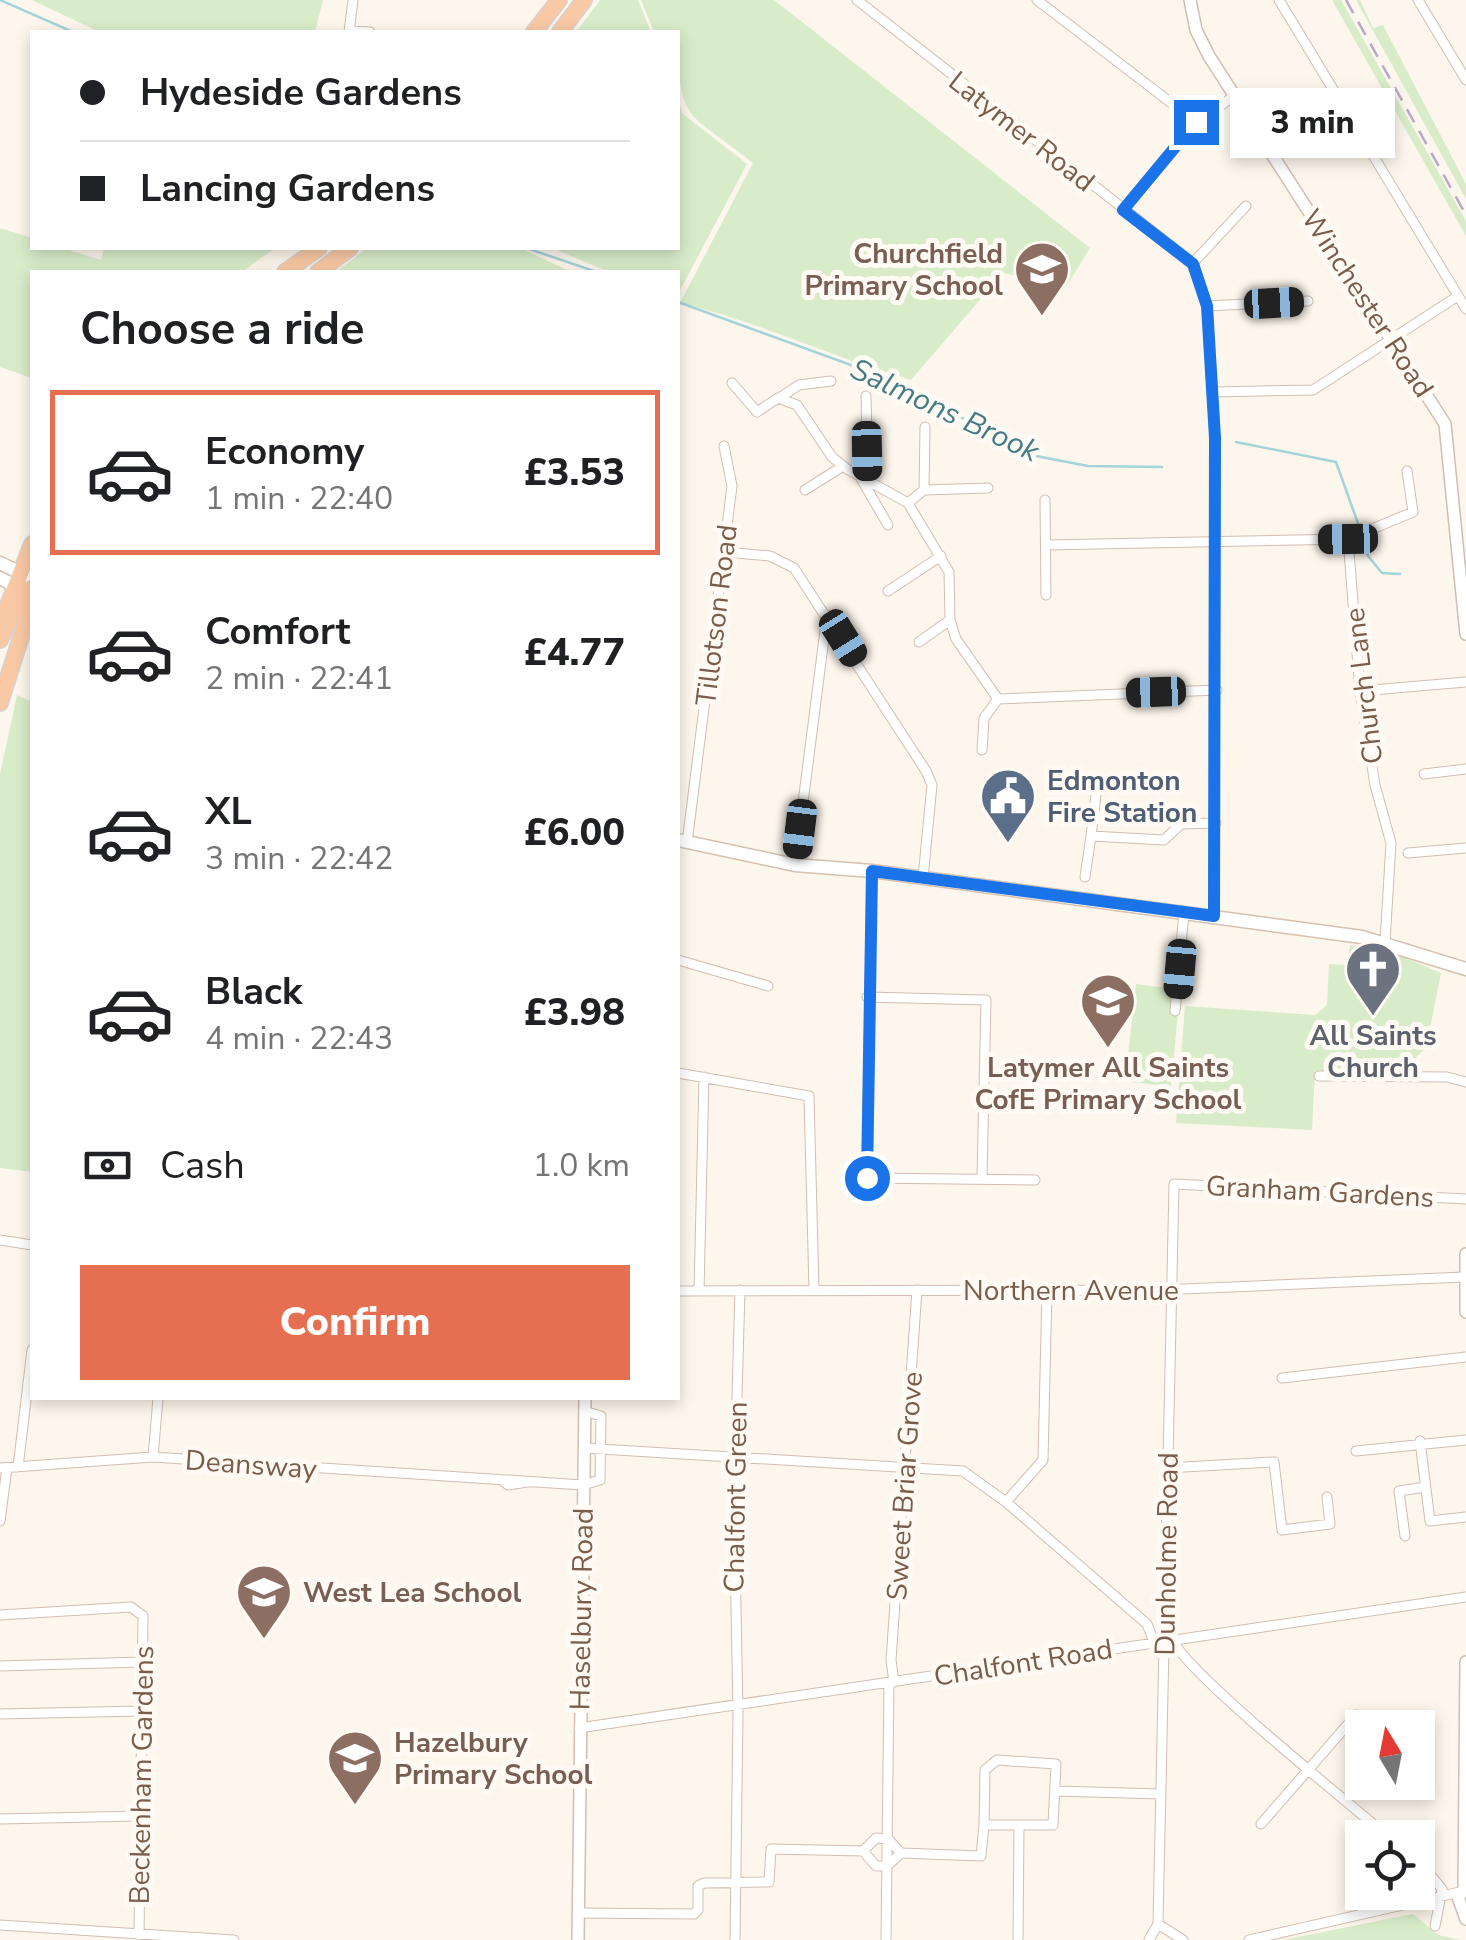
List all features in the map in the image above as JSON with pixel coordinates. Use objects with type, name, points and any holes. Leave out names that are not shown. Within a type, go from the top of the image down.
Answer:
[{"type":"highway","points":[[536,30],[560,0]]},
{"type":"highway","points":[[562,30],[584,0]]},
{"type":"highway","points":[[289,270],[315,250]]},
{"type":"highway","points":[[321,270],[347,250]]},
{"type":"highway","points":[[0,704],[30,555]]},
{"type":"highway","points":[[0,626],[25,584]]},
{"type":"highway","points":[[0,640],[25,584]]},
{"type":"main road","points":[[0,563],[25,584]]},
{"type":"main road","points":[[682,842],[795,865],[872,871],[1384,942],[1466,970]]},
{"type":"street","points":[[350,30],[353,0]]},
{"type":"street","name":"Latymer Road","points":[[856,0],[1193,264]]},
{"type":"street","points":[[1037,0],[1196,122]]},
{"type":"street","name":"Winchester Road","points":[[1190,0],[1202,44],[1445,424],[1466,634]]},
{"type":"street","points":[[1279,0],[1466,309]]},
{"type":"street","points":[[1418,0],[1466,80]]},
{"type":"street","points":[[1123,210],[1196,122],[1236,95]]},
{"type":"street","points":[[1214,916],[1214,392],[1207,306],[1193,264],[1246,206]]},
{"type":"street","points":[[1214,392],[1313,390],[1458,296]]},
{"type":"street","points":[[1207,306],[1308,301]]},
{"type":"street","points":[[732,383],[757,412],[800,384],[831,380]]},
{"type":"street","points":[[866,396],[864,477],[888,524]]},
{"type":"street","points":[[778,398],[797,405],[842,466],[908,503],[949,572],[950,620],[956,639],[998,699]]},
{"type":"street","points":[[924,490],[926,426]]},
{"type":"street","name":"Tillotson Road","points":[[682,842],[732,486],[724,446]]},
{"type":"street","points":[[806,490],[842,466]]},
{"type":"street","points":[[1046,545],[1351,537],[1413,512],[1408,471]]},
{"type":"street","points":[[908,503],[924,490],[988,488]]},
{"type":"street","points":[[1044,500],[1046,595]]},
{"type":"street","name":"Church Lane","points":[[1351,537],[1360,691],[1375,785],[1391,843],[1384,942]]},
{"type":"street","points":[[725,552],[785,560],[827,614],[932,785],[923,878]]},
{"type":"street","points":[[888,591],[941,556]]},
{"type":"street","points":[[795,865],[827,614]]},
{"type":"street","points":[[918,642],[950,620]]},
{"type":"street","points":[[1360,691],[1466,682]]},
{"type":"street","points":[[998,699],[1217,690]]},
{"type":"street","points":[[982,750],[984,718],[998,699]]},
{"type":"street","points":[[1424,774],[1466,769]]},
{"type":"street","points":[[1085,877],[1097,788]]},
{"type":"street","points":[[1091,836],[1164,840],[1182,824],[1216,824]]},
{"type":"street","points":[[1408,853],[1466,848]]},
{"type":"street","points":[[872,871],[867,1178],[1036,1180]]},
{"type":"street","points":[[1175,1011],[1184,912]]},
{"type":"street","points":[[680,961],[768,986]]},
{"type":"street","points":[[867,998],[986,1000],[982,1178]]},
{"type":"street","points":[[680,1072],[809,1096],[814,1290]]},
{"type":"street","points":[[1320,1076],[1448,1077],[1466,1082]]},
{"type":"street","points":[[699,1291],[704,1077]]},
{"type":"street","name":"Granham Gardens","points":[[1174,1184],[1466,1199]]},
{"type":"street","name":"Dunholme Road","points":[[1149,1940],[1158,1924],[1174,1184]]},
{"type":"street","points":[[0,1240],[30,1246]]},
{"type":"street","points":[[1466,1254],[1466,1308]]},
{"type":"street","name":"Northern Avenue","points":[[680,1291],[1171,1290],[1464,1277]]},
{"type":"street","name":"Chalfont Green","points":[[735,1940],[738,1704],[734,1456],[740,1290]]},
{"type":"street","name":"Sweet Briar Grove","points":[[886,1940],[891,1660],[908,1466],[917,1290]]},
{"type":"street","points":[[1006,1502],[1044,1460],[1047,1290]]},
{"type":"street","points":[[1282,1378],[1466,1357]]},
{"type":"street","points":[[0,1521],[30,1360]]},
{"type":"street","points":[[153,1457],[158,1400]]},
{"type":"street","points":[[583,1486],[599,1482],[600,1448],[600,1413],[584,1404]]},
{"type":"street","name":"Haselbury Road","points":[[578,1940],[584,1404]]},
{"type":"street","points":[[1356,1450],[1420,1441],[1466,1440]]},
{"type":"street","points":[[1420,1441],[1430,1522],[1466,1517]]},
{"type":"street","points":[[584,1448],[963,1471],[1006,1502],[1369,1820]]},
{"type":"street","name":"Deansway","points":[[8,1468],[153,1457],[503,1480],[508,1485],[527,1482],[583,1486]]},
{"type":"street","points":[[1167,1468],[1274,1462],[1282,1530],[1330,1524],[1327,1496]]},
{"type":"street","points":[[1405,1536],[1399,1491],[1426,1486]]},
{"type":"street","name":"Chalfont Road","points":[[580,1728],[1466,1598]]},
{"type":"street","name":"Beckenham Gardens","points":[[0,1615],[131,1607],[143,1616],[139,1935]]},
{"type":"street","points":[[0,1666],[142,1662]]},
{"type":"street","points":[[1465,1893],[1466,1665]]},
{"type":"street","points":[[0,1714],[141,1711]]},
{"type":"street","points":[[1260,1824],[1345,1728]]},
{"type":"street","points":[[578,1913],[694,1914],[698,1910],[698,1886],[769,1882],[771,1849],[863,1852],[876,1866],[885,1866],[901,1853],[981,1856],[985,1770],[992,1761],[1052,1762],[1057,1766],[1053,1825],[984,1825]]},
{"type":"street","points":[[1056,1792],[1160,1794]]},
{"type":"street","points":[[0,1819],[141,1816]]},
{"type":"street","points":[[1018,1940],[1020,1826]]},
{"type":"street","points":[[863,1852],[876,1838],[886,1838],[901,1853]]},
{"type":"street","points":[[1435,1876],[1444,1894],[1435,1926]]},
{"type":"street","points":[[1249,1940],[1444,1894],[1465,1893]]},
{"type":"street","points":[[1465,1893],[1458,1897],[1466,1919]]},
{"type":"street","points":[[1158,1924],[1183,1940]]},
{"type":"street","points":[[0,1925],[85,1935],[234,1940]]},
{"type":"street","points":[[19,1940],[21,1926]]},
{"type":"green space","points":[[32,0],[323,0],[316,30],[95,30]]},
{"type":"green space","points":[[600,0],[638,0],[650,30],[578,30]]},
{"type":"green space","points":[[641,0],[774,0],[1090,248],[1066,287],[1003,273],[911,380],[680,303],[753,163],[690,112],[680,84],[680,30],[653,30]]},
{"type":"green space","points":[[1332,0],[1341,0],[1466,221],[1466,236]]},
{"type":"green space","points":[[1356,0],[1360,0],[1373,28],[1383,25],[1466,184],[1466,199]]},
{"type":"green space","points":[[680,106],[683,114],[747,164],[680,290],[680,270],[604,270],[557,250],[680,250]]},
{"type":"green space","points":[[0,228],[30,237],[30,250],[68,250],[101,260],[104,250],[272,250],[245,270],[30,270],[30,377],[0,367]]},
{"type":"green space","points":[[364,250],[525,250],[567,270],[338,270]]},
{"type":"green space","points":[[17,695],[30,701],[30,1172],[0,1168],[0,774]]},
{"type":"green space","points":[[1350,945],[1398,955],[1441,973],[1426,1048],[1401,1072],[1315,1071],[1312,1130],[1176,1123],[1185,1006],[1315,1015],[1327,1005],[1329,964],[1347,965]]},
{"type":"green space","points":[[1136,984],[1174,989],[1170,1010],[1178,1012],[1171,1087],[1125,1081]]},
{"type":"green space","points":[[1413,1914],[1438,1935],[1460,1940],[1283,1940]]},
{"type":"waterway","name":"Salmons Brook","points":[[0,0],[68,30]]},
{"type":"waterway","name":"Salmons Brook","points":[[532,250],[591,270]]},
{"type":"waterway","name":"Salmons Brook","points":[[680,303],[892,380],[1031,455],[1088,466],[1162,467]]},
{"type":"waterway","name":"Salmons Brook","points":[[1236,442],[1336,462],[1360,529]]},
{"type":"waterway","name":"Salmons Brook","points":[[1362,537],[1368,556],[1382,573],[1400,574]]},
{"type":"railway","points":[[1346,0],[1466,215]]},
{"type":"place","name":"Churchfield Primary School","points":[[1042,318]]},
{"type":"place","name":"Edmonton Fire Station","points":[[1008,845]]},
{"type":"place","name":"All Saints Church","points":[[1373,1018]]},
{"type":"place","name":"Latymer All Saints CofE Primary School","points":[[1108,1050]]},
{"type":"place","name":"West Lea School","points":[[264,1641]]},
{"type":"place","name":"Hazelbury Primary School","points":[[355,1807]]},
{"type":"route","points":[[867,1178],[872,871],[1214,916],[1215,438],[1207,306],[1193,264],[1123,210],[1196,122]]}]
